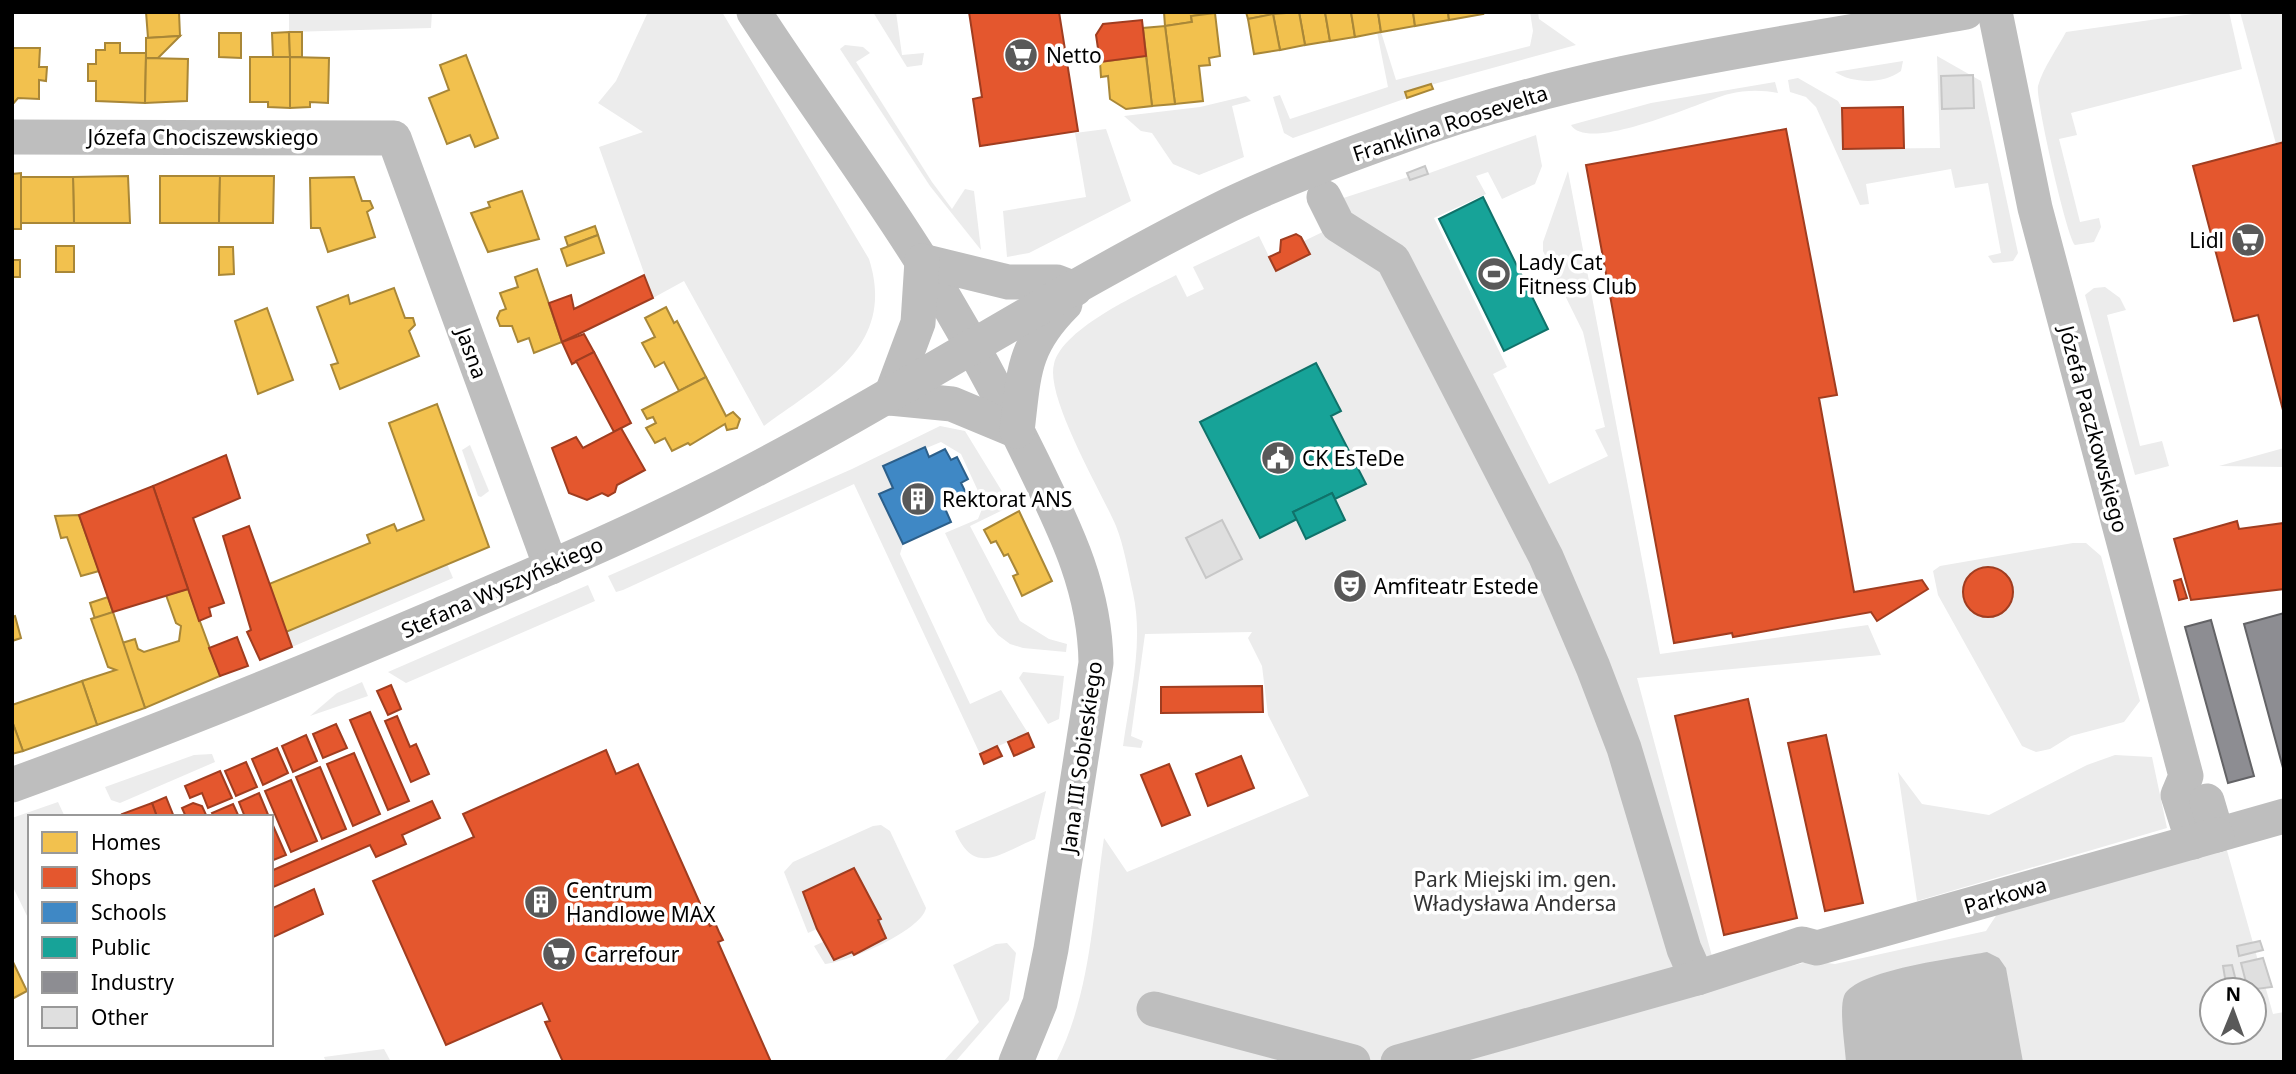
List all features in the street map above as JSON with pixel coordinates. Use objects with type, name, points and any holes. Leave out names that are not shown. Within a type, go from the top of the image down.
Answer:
[{"type":"street","name":"Jana III Sobieskiego","points":[[754,12],[922,261],[971,346],[1062,522],[1081,572],[1096,624],[1096,663],[1051,949],[1040,1003],[1017,1062]]},
{"type":"street","name":"Franklina Roosevelta","points":[[971,346],[1233,204],[1396,138],[1523,96],[1681,63],[1966,12]]},
{"type":"street","name":"Józefa Paczkowskiego","points":[[1995,12],[2035,208],[2186,776],[2178,795],[2205,839]]},
{"type":"street","name":"Józefa Chociszewskiego","points":[[12,136],[394,138]]},
{"type":"street","name":"Jasna","points":[[394,138],[551,567]]},
{"type":"street","points":[[1325,197],[1338,225],[1393,260],[1545,557],[1593,667],[1624,748],[1684,949],[1697,978]]},
{"type":"street","points":[[922,261],[1008,282],[1056,282],[1075,289],[1068,301],[1042,327],[1031,348],[1017,432],[952,404],[890,398],[918,323],[922,261]]},
{"type":"street","name":"Stefana Wyszyńskiego","points":[[12,785],[248,697],[551,567],[707,495],[890,398],[971,346]]},
{"type":"street","points":[[2205,839],[2207,801]]},
{"type":"street","name":"Parkowa","points":[[1398,1062],[1697,978],[1802,944],[1817,948],[2284,816]]},
{"type":"street","points":[[1154,1009],[1353,1062]]},
{"type":"green space","points":[[289,12],[432,12],[431,28],[289,32]]},
{"type":"green space","points":[[648,12],[722,12],[869,259],[875,290],[873,316],[864,339],[831,377],[764,426],[684,281],[653,298],[599,147],[643,132],[598,103],[616,81]]},
{"type":"green space","points":[[873,12],[896,12],[902,55],[924,53],[922,65],[907,67]]},
{"type":"green space","points":[[1530,12],[1538,12],[1539,19],[1576,45],[1405,92],[1407,98],[1293,138],[1284,133],[1273,97],[1280,95],[1290,119],[1388,87],[1377,32],[1381,32],[1396,80],[1530,46],[1533,31]]},
{"type":"green space","points":[[2207,12],[2229,12],[2242,69],[2071,113],[2077,135],[2059,139],[2080,222],[2099,218],[2101,227],[2094,242],[2075,245],[2059,195],[2038,96],[2038,86],[2050,59],[2066,32]]},
{"type":"green space","points":[[2240,12],[2284,12],[2284,142],[2276,144]]},
{"type":"green space","points":[[845,45],[863,47],[870,53],[856,62],[952,209],[965,189],[974,191],[981,250],[930,186],[840,49]]},
{"type":"green space","points":[[1937,56],[1981,81],[2018,253],[2013,261],[1993,263],[1988,256],[2001,253],[1988,183],[1955,188],[1951,169],[1866,184],[1869,204],[1860,205],[1816,107],[1806,97],[1790,92],[1788,80],[1798,78],[1838,101],[1842,108],[1843,149],[1940,148]]},
{"type":"green space","points":[[1903,61],[1901,71],[1877,80],[1851,79],[1835,72]]},
{"type":"green space","points":[[1775,82],[1778,93],[1754,91],[1729,94],[1622,130],[1582,132],[1571,125],[1651,103]]},
{"type":"green space","points":[[1246,96],[1251,101],[1232,106],[1244,157],[1199,175],[1173,164],[1152,133],[1141,131],[1124,116],[1200,107]]},
{"type":"green space","points":[[1106,129],[1131,201],[1029,253],[1007,257],[1003,211],[1086,197],[1075,133]]},
{"type":"green space","name":"Park Miejski im. gen. Władysława Andersa","points":[[1536,135],[1542,166],[1535,184],[1502,199],[1488,172],[1476,176],[1486,194],[1434,218],[1507,367],[1493,374],[1549,484],[1608,456],[1595,430],[1605,427],[1583,332],[1543,251],[1543,242],[1568,171],[1660,654],[1868,625],[1881,655],[1637,678],[1713,960],[1727,982],[1811,961],[1835,964],[1986,931],[2001,908],[2226,847],[2262,976],[2198,976],[2198,1046],[2268,1046],[2268,996],[2273,1014],[2284,1012],[2284,1062],[1056,1062],[1068,1036],[1084,981],[1104,838],[1127,872],[1309,796],[1268,715],[1262,666],[1248,638],[1252,632],[1145,634],[1131,736],[1143,741],[1141,748],[1123,746],[1137,650],[1133,593],[1116,526],[1076,444],[1058,398],[1053,379],[1054,364],[1072,337],[1088,324],[1145,291],[1176,275],[1187,297],[1204,289],[1193,267],[1259,236],[1276,271],[1309,254],[1304,241],[1333,227],[1328,203],[1408,177],[1410,180]]},
{"type":"green space","points":[[2105,287],[2120,298],[2126,310],[2107,315],[2140,446],[2162,441],[2169,466],[2135,475],[2085,295],[2094,288]]},
{"type":"green space","points":[[940,426],[965,431],[1011,506],[970,526],[1020,621],[1049,639],[1067,644],[1066,652],[1023,648],[1010,644],[998,635],[987,621],[945,533],[978,519],[984,504],[961,454],[941,442],[883,466],[893,488],[879,495],[903,544],[900,554],[970,704],[1001,690],[1028,733],[980,754],[854,484],[623,590],[616,592],[608,576],[852,469]]},
{"type":"green space","points":[[470,445],[489,491],[481,497],[478,496],[462,450]]},
{"type":"green space","points":[[2284,448],[2284,467],[2219,466]]},
{"type":"green space","points":[[2086,543],[2101,556],[2140,701],[2124,722],[2071,736],[2050,749],[2036,752],[2022,746],[1938,595],[1933,571],[1940,566]]},
{"type":"green space","points":[[447,564],[453,578],[292,647],[286,632]]},
{"type":"green space","points":[[588,585],[595,601],[406,683],[388,672]]},
{"type":"green space","points":[[1023,672],[1064,676],[1059,719],[1048,724],[1019,678]]},
{"type":"green space","points":[[362,682],[368,696],[310,716],[337,693]]},
{"type":"green space","points":[[212,754],[215,762],[120,803],[111,800],[105,787],[194,755]]},
{"type":"green space","points":[[2115,755],[2152,757],[2167,828],[1917,901],[1898,772],[1922,804],[1989,815],[2087,765]]},
{"type":"green space","points":[[1046,791],[1035,839],[989,858],[970,854],[962,845],[955,831]]},
{"type":"green space","points":[[58,802],[64,815],[28,815],[28,918],[12,885],[12,818]]},
{"type":"green space","points":[[881,825],[890,831],[926,908],[911,926],[882,944],[850,958],[825,964],[814,946],[825,941],[834,960],[852,952],[854,955],[867,949],[880,918],[854,868],[803,892],[819,928],[808,933],[784,872],[793,862],[873,826]]},
{"type":"green space","points":[[1007,943],[1016,953],[1009,1000],[955,1062],[943,1062],[979,1022],[953,965],[996,944]]},
{"type":"green space","points":[[384,1049],[391,1062],[326,1062],[324,1057]]},
{"type":"shaded area","points":[[1987,952],[1999,958],[2006,968],[2023,1062],[1846,1062],[1843,1002],[1844,996],[1852,987],[1867,979],[1908,966]]},
{"type":"building: Homes","points":[[146,12],[179,12],[180,36],[148,38]]},
{"type":"building: Homes","points":[[1164,12],[1215,13],[1191,16],[1192,22],[1165,26]]},
{"type":"building: Homes","points":[[1246,12],[1285,12],[1248,19]]},
{"type":"building: Homes","points":[[1299,12],[1325,12],[1330,41],[1305,45]]},
{"type":"building: Homes","points":[[1299,12],[1305,45],[1280,50],[1273,14]]},
{"type":"building: Homes","points":[[1325,12],[1351,12],[1355,37],[1330,41]]},
{"type":"building: Homes","points":[[1351,12],[1378,12],[1381,32],[1355,37]]},
{"type":"building: Homes","points":[[1378,12],[1413,12],[1415,26],[1381,32]]},
{"type":"building: Homes","points":[[1413,12],[1448,12],[1449,20],[1415,26]]},
{"type":"building: Homes","points":[[1448,12],[1482,12],[1483,14],[1449,20]]},
{"type":"building: Homes","points":[[1215,13],[1220,56],[1209,58],[1210,65],[1199,66],[1203,101],[1175,104],[1165,26],[1192,22],[1191,16]]},
{"type":"building: Homes","points":[[1273,14],[1280,50],[1254,54],[1248,19]]},
{"type":"building: Homes","points":[[1165,26],[1175,104],[1152,106],[1143,28]]},
{"type":"building: Homes","points":[[289,32],[290,57],[273,57],[272,33]]},
{"type":"building: Homes","points":[[289,32],[302,32],[302,57],[290,57]]},
{"type":"building: Homes","points":[[219,33],[241,33],[241,58],[219,57]]},
{"type":"building: Homes","points":[[180,36],[158,58],[146,58],[146,38]]},
{"type":"building: Homes","points":[[105,43],[120,43],[120,53],[146,53],[145,103],[96,101],[96,81],[88,81],[88,64],[96,64],[96,50],[105,50]]},
{"type":"building: Homes","points":[[12,48],[40,48],[39,67],[47,67],[46,81],[39,80],[39,99],[18,98],[12,105]]},
{"type":"building: Homes","points":[[466,55],[498,138],[475,147],[470,135],[447,144],[429,98],[449,90],[440,65]]},
{"type":"building: Homes","points":[[1146,56],[1152,106],[1126,109],[1110,99],[1108,76],[1101,77],[1100,62]]},
{"type":"building: Homes","points":[[250,57],[290,57],[290,108],[268,107],[268,102],[250,102]]},
{"type":"building: Homes","points":[[290,57],[329,58],[328,103],[310,102],[310,107],[290,108]]},
{"type":"building: Homes","points":[[146,58],[188,59],[187,101],[145,103]]},
{"type":"building: Homes","points":[[1431,84],[1433,89],[1407,98],[1405,92]]},
{"type":"building: Homes","points":[[21,173],[21,229],[12,229],[12,174]]},
{"type":"building: Homes","points":[[128,176],[130,223],[74,223],[73,177]]},
{"type":"building: Homes","points":[[160,176],[220,176],[219,223],[160,223]]},
{"type":"building: Homes","points":[[220,176],[274,176],[273,223],[219,223]]},
{"type":"building: Homes","points":[[21,177],[73,177],[74,223],[21,223]]},
{"type":"building: Homes","points":[[354,177],[362,201],[370,201],[373,208],[367,212],[375,237],[328,252],[320,228],[311,228],[310,178]]},
{"type":"building: Homes","points":[[522,191],[539,239],[488,252],[471,213],[490,207],[488,202]]},
{"type":"building: Homes","points":[[595,226],[598,235],[568,246],[565,237]]},
{"type":"building: Homes","points":[[598,235],[604,253],[567,266],[561,249]]},
{"type":"building: Homes","points":[[56,246],[74,246],[74,272],[56,272]]},
{"type":"building: Homes","points":[[219,247],[233,247],[234,274],[219,275]]},
{"type":"building: Homes","points":[[12,260],[20,260],[20,277],[12,277]]},
{"type":"building: Homes","points":[[537,269],[562,342],[534,353],[529,338],[518,342],[512,326],[500,326],[497,318],[500,311],[506,309],[500,293],[518,287],[515,277]]},
{"type":"building: Homes","points":[[394,288],[405,318],[413,318],[415,325],[409,331],[419,356],[340,389],[331,365],[338,363],[317,307],[348,295],[350,304]]},
{"type":"building: Homes","points":[[666,307],[674,323],[677,321],[706,377],[679,391],[664,362],[655,367],[642,343],[655,337],[645,318]]},
{"type":"building: Homes","points":[[267,308],[293,380],[258,394],[235,321]]},
{"type":"building: Homes","points":[[706,377],[726,416],[733,412],[740,419],[737,428],[727,430],[725,424],[690,445],[688,443],[672,451],[665,438],[655,443],[646,428],[656,423],[653,417],[647,419],[642,410]]},
{"type":"building: Homes","points":[[437,404],[489,547],[286,632],[269,584],[370,543],[367,535],[394,524],[397,531],[424,520],[389,423]]},
{"type":"building: Homes","points":[[1019,511],[1052,581],[1022,596],[1013,576],[1018,574],[1008,554],[1004,556],[996,541],[991,543],[984,530]]},
{"type":"building: Homes","points":[[79,515],[99,571],[81,576],[67,537],[61,538],[55,516]]},
{"type":"building: Homes","points":[[188,589],[220,676],[145,708],[122,643],[135,639],[138,649],[144,652],[179,641],[181,626],[176,623],[166,595]]},
{"type":"building: Homes","points":[[108,597],[113,612],[95,619],[90,603]]},
{"type":"building: Homes","points":[[113,612],[145,708],[97,725],[82,681],[116,670],[108,667],[91,619]]},
{"type":"building: Homes","points":[[15,616],[21,638],[12,641],[12,617]]},
{"type":"building: Homes","points":[[82,681],[97,725],[23,751],[12,721],[12,705]]},
{"type":"building: Homes","points":[[12,721],[23,751],[12,754]]},
{"type":"building: Homes","points":[[12,960],[27,991],[12,999]]},
{"type":"building: Shops","name":"Netto","points":[[969,12],[1059,12],[1078,131],[980,146],[973,99],[982,97]]},
{"type":"building: Shops","points":[[1142,20],[1146,56],[1100,62],[1096,35],[1103,24]]},
{"type":"building: Shops","points":[[1903,107],[1904,148],[1843,149],[1842,108]]},
{"type":"building: Shops","points":[[1786,129],[1837,395],[1819,398],[1854,592],[1922,580],[1928,589],[1877,621],[1871,612],[1733,637],[1732,633],[1674,643],[1586,165]]},
{"type":"building: Shops","name":"Lidl","points":[[2284,142],[2284,414],[2258,315],[2234,321],[2193,166]]},
{"type":"building: Shops","points":[[1296,234],[1301,237],[1310,254],[1276,271],[1269,257],[1280,252],[1281,240]]},
{"type":"building: Shops","points":[[644,275],[653,298],[562,342],[549,303],[571,295],[574,309]]},
{"type":"building: Shops","points":[[584,334],[594,352],[572,364],[562,342]]},
{"type":"building: Shops","points":[[594,352],[631,423],[614,432],[576,361]]},
{"type":"building: Shops","points":[[621,428],[645,470],[617,485],[615,492],[608,496],[602,493],[587,500],[569,493],[552,448],[576,437],[583,448]]},
{"type":"building: Shops","points":[[226,455],[240,498],[193,518],[224,603],[209,608],[211,616],[199,621],[153,486]]},
{"type":"building: Shops","points":[[153,486],[188,589],[113,612],[79,515]]},
{"type":"building: Shops","points":[[2237,521],[2239,529],[2284,523],[2284,589],[2191,600],[2174,539]]},
{"type":"building: Shops","points":[[249,526],[292,647],[260,660],[247,632],[251,630],[223,536]]},
{"type":"building: Shops","points":[[1988,567],[2006,574],[2013,592],[2006,610],[1988,617],[1970,610],[1963,592],[1970,574]]},
{"type":"building: Shops","points":[[2181,579],[2187,598],[2179,600],[2174,581]]},
{"type":"building: Shops","points":[[237,637],[248,666],[220,676],[209,648]]},
{"type":"building: Shops","points":[[391,685],[401,709],[388,715],[377,691]]},
{"type":"building: Shops","points":[[1262,686],[1263,712],[1161,713],[1161,687]]},
{"type":"building: Shops","points":[[1748,699],[1797,918],[1724,935],[1675,716]]},
{"type":"building: Shops","points":[[370,712],[409,801],[388,810],[350,720]]},
{"type":"building: Shops","points":[[397,716],[410,747],[416,744],[429,774],[411,782],[385,721]]},
{"type":"building: Shops","points":[[336,724],[347,748],[323,758],[313,734]]},
{"type":"building: Shops","points":[[1028,733],[1034,747],[1014,756],[1008,742]]},
{"type":"building: Shops","points":[[306,735],[317,761],[293,772],[282,746]]},
{"type":"building: Shops","points":[[1826,735],[1863,903],[1825,911],[1788,743]]},
{"type":"building: Shops","points":[[997,746],[1002,756],[984,764],[980,754]]},
{"type":"building: Shops","points":[[277,748],[288,773],[263,785],[252,759]]},
{"type":"building: Shops","name":"Centrum Handlowe MAX","points":[[606,750],[616,774],[638,764],[710,926],[715,923],[723,940],[718,942],[771,1062],[563,1062],[545,1022],[550,1021],[542,1003],[446,1045],[373,881],[474,837],[463,814]]},
{"type":"building: Shops","points":[[354,753],[380,814],[353,826],[327,764]]},
{"type":"building: Shops","points":[[1241,756],[1254,788],[1208,806],[1196,774]]},
{"type":"building: Shops","points":[[246,762],[257,787],[236,796],[225,771]]},
{"type":"building: Shops","points":[[1169,764],[1190,815],[1162,826],[1141,775]]},
{"type":"building: Shops","points":[[320,767],[346,829],[322,839],[296,777]]},
{"type":"building: Shops","points":[[220,771],[232,798],[208,808],[202,793],[190,798],[185,786]]},
{"type":"building: Shops","points":[[291,780],[317,841],[291,852],[265,791]]},
{"type":"building: Shops","points":[[259,793],[268,815],[244,815],[239,802]]},
{"type":"building: Shops","points":[[166,797],[173,815],[156,815],[152,803]]},
{"type":"building: Shops","points":[[432,801],[440,818],[402,835],[406,844],[376,857],[370,845],[273,887],[273,870]]},
{"type":"building: Shops","points":[[152,803],[156,815],[122,815]]},
{"type":"building: Shops","points":[[193,803],[202,806],[206,815],[185,815],[182,808]]},
{"type":"building: Shops","points":[[233,804],[238,815],[213,815],[212,813]]},
{"type":"building: Shops","points":[[273,826],[286,855],[273,860]]},
{"type":"building: Shops","points":[[854,868],[881,919],[878,920],[886,938],[854,955],[852,952],[834,960],[817,929],[803,892]]},
{"type":"building: Shops","points":[[314,889],[323,914],[273,937],[273,908]]},
{"type":"building: Schools","name":"Rektorat ANS","points":[[925,447],[929,457],[945,449],[951,460],[957,457],[968,479],[961,483],[966,493],[943,504],[951,522],[903,544],[879,494],[893,488],[883,466]]},
{"type":"building: Public","points":[[1483,197],[1548,329],[1504,351],[1439,219]]},
{"type":"building: Public","points":[[1316,363],[1341,411],[1331,416],[1366,484],[1335,499],[1332,493],[1293,512],[1297,519],[1260,538],[1200,422]]},
{"type":"building: Public","points":[[1332,493],[1345,520],[1306,539],[1293,512]]},
{"type":"building: Industry","points":[[2284,613],[2284,768],[2283,768],[2244,624]]},
{"type":"building: Industry","points":[[2211,620],[2254,776],[2228,783],[2185,627]]},
{"type":"building: Other","points":[[1973,75],[1974,108],[1942,109],[1941,76]]},
{"type":"building: Other","points":[[1425,166],[1428,174],[1410,180],[1407,173]]},
{"type":"building: Other","points":[[1222,520],[1242,559],[1206,578],[1186,538]]},
{"type":"building: Other","points":[[2260,941],[2263,950],[2239,956],[2237,946]]},
{"type":"building: Other","points":[[2263,958],[2272,987],[2268,988],[2268,976],[2244,976],[2241,963]]},
{"type":"building: Other","points":[[2232,965],[2235,976],[2225,976],[2223,966]]},
{"type":"place","name":"Netto","points":[[1021,55]]},
{"type":"place","name":"Lidl","points":[[2248,240]]},
{"type":"place","name":"Lady Cat Fitness Club","points":[[1494,274]]},
{"type":"place","name":"CK EsTeDe","points":[[1278,458]]},
{"type":"place","name":"Rektorat ANS","points":[[918,499]]},
{"type":"place","name":"Amfiteatr Estede","points":[[1350,586]]},
{"type":"place","name":"Centrum Handlowe MAX","points":[[541,902]]},
{"type":"place","name":"Carrefour","points":[[559,954]]}]
